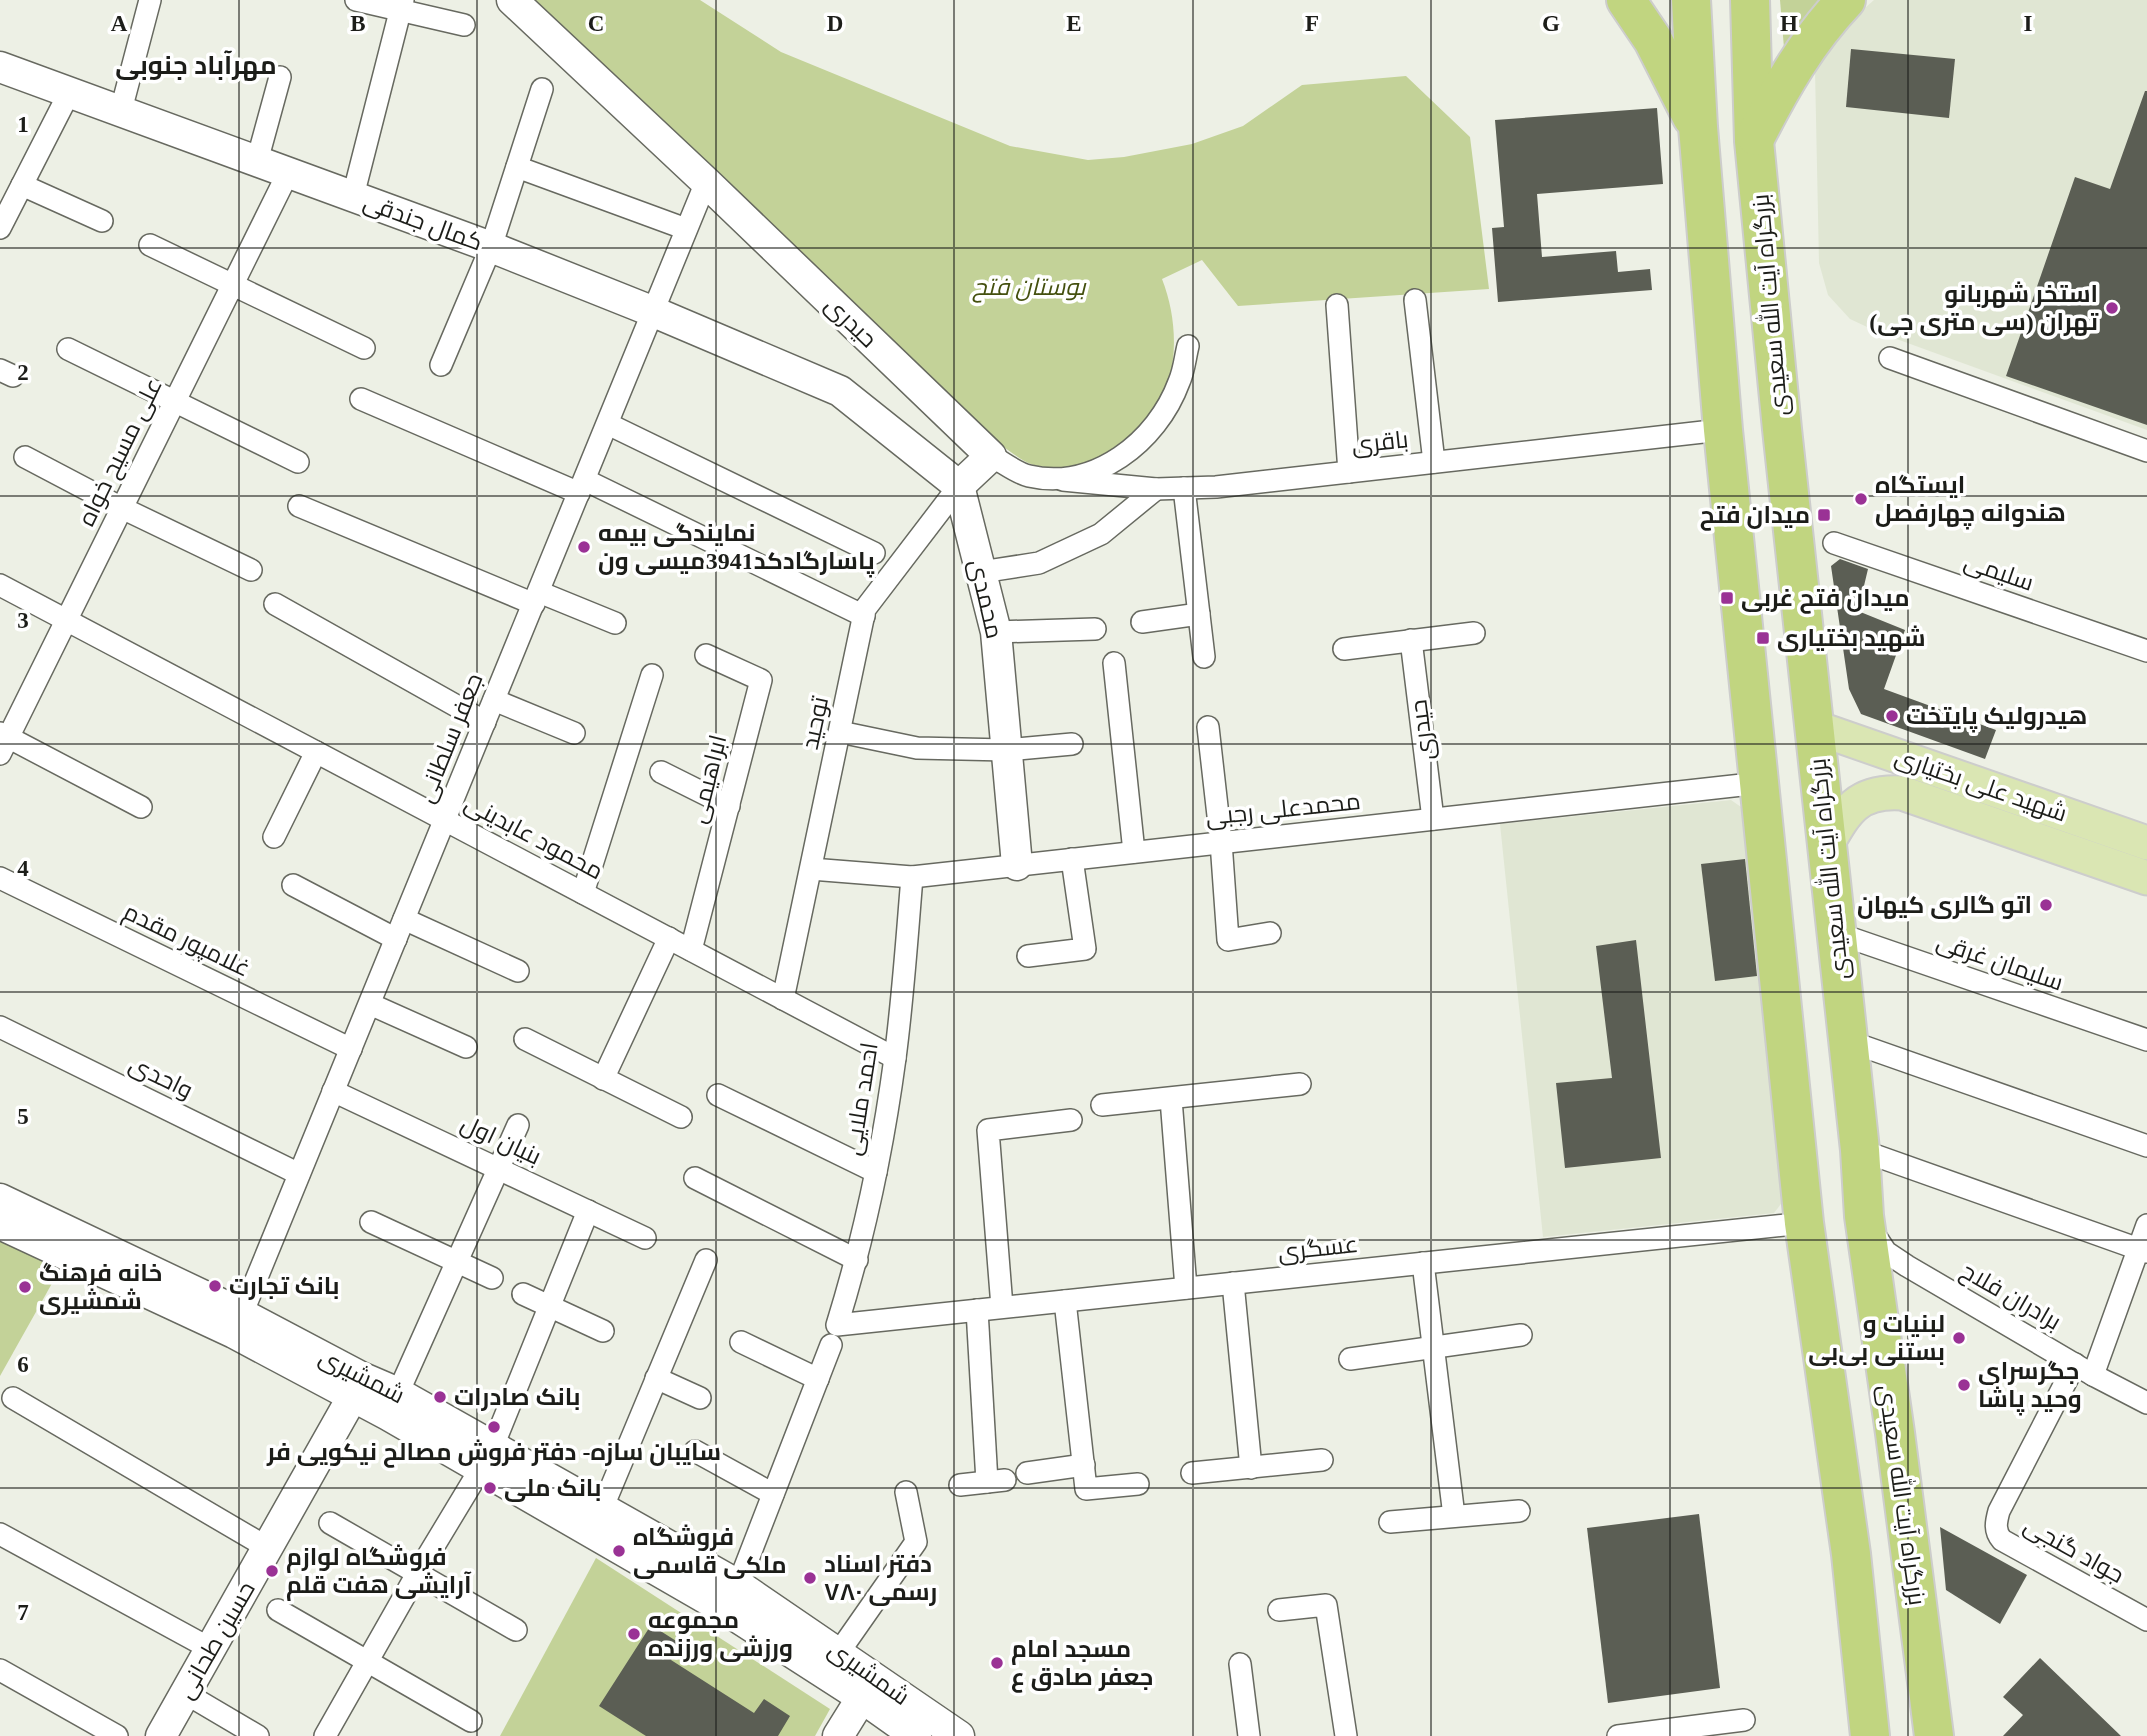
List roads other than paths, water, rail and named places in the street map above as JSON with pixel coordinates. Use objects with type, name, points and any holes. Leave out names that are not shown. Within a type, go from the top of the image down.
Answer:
[{"type":"highway","points":[[1626,0],[1653,40],[1698,127]]},
{"type":"highway","points":[[1691,0],[1698,127],[1723,429],[1804,1223],[1851,1554],[1870,1736]]},
{"type":"highway","name":"بزرگراه آیت الله سعیدی","points":[[1750,0],[1754,141],[1782,429],[1860,1150],[1864,1216],[1937,1731]]},
{"type":"highway","points":[[1754,141],[1784,81],[1821,26],[1846,0]]},
{"type":"main road","name":"شهید علی بختیاری","points":[[1814,727],[2147,843]]},
{"type":"main road","name":"شهید علی بختیاری","points":[[1826,846],[1844,814],[1854,804],[1867,796],[1882,792],[1902,793],[2147,878]]},
{"type":"street","points":[[121,110],[150,0]]},
{"type":"street","points":[[356,0],[402,6],[464,25]]},
{"type":"street","name":"حیدری","points":[[512,0],[991,456],[1027,476],[1063,481],[1099,470],[1140,443],[1163,414],[1180,382],[1188,346]]},
{"type":"street","points":[[353,196],[402,6]]},
{"type":"street","name":"کمال جندقی","points":[[0,67],[491,247],[654,312],[839,391],[959,486]]},
{"type":"street","points":[[257,161],[280,78]]},
{"type":"street","points":[[441,365],[491,247],[542,89]]},
{"type":"street","points":[[3,215],[22,185],[69,93]]},
{"type":"street","points":[[517,167],[686,229]]},
{"type":"street","name":"علی مسیح خواه","points":[[3,742],[288,173]]},
{"type":"street","name":"جعفر سلطانی","points":[[238,1324],[706,182]]},
{"type":"street","points":[[22,185],[102,221]]},
{"type":"street","points":[[150,245],[364,348]]},
{"type":"street","points":[[1415,300],[1434,462]]},
{"type":"street","points":[[1337,305],[1349,472]]},
{"type":"street","points":[[68,349],[298,462]]},
{"type":"street","points":[[1890,358],[2147,451]]},
{"type":"street","points":[[361,399],[582,487],[864,616]]},
{"type":"street","points":[[608,424],[874,553]]},
{"type":"street","name":"باقری","points":[[1063,481],[1156,489],[1216,487],[1703,432]]},
{"type":"street","points":[[959,486],[991,456]]},
{"type":"street","points":[[25,457],[122,508],[251,570]]},
{"type":"street","name":"محمدی","points":[[959,486],[996,632],[1017,865]]},
{"type":"street","name":"توحید","points":[[783,999],[865,609],[959,486]]},
{"type":"street","points":[[1184,488],[1204,657]]},
{"type":"street","points":[[981,572],[1039,563],[1089,540],[1101,534],[1156,489]]},
{"type":"street","points":[[299,506],[536,598],[615,623]]},
{"type":"street","name":"سلیمی","points":[[1834,543],[2147,651]]},
{"type":"street","name":"محمود عابدینی","points":[[0,585],[895,1058]]},
{"type":"street","points":[[275,604],[485,722]]},
{"type":"street","points":[[1142,622],[1199,614]]},
{"type":"street","points":[[996,632],[1095,629]]},
{"type":"street","points":[[1344,649],[1474,633]]},
{"type":"street","name":"حیدری","points":[[1411,640],[1433,819]]},
{"type":"street","name":"ابراهیمی","points":[[691,950],[761,680],[706,655]]},
{"type":"street","points":[[1114,663],[1134,852]]},
{"type":"street","points":[[583,893],[652,675]]},
{"type":"street","points":[[494,700],[574,733]]},
{"type":"street","points":[[1208,727],[1221,842],[1228,940],[1270,933]]},
{"type":"street","points":[[839,732],[917,748],[1006,750],[1072,744]]},
{"type":"street","points":[[3,742],[141,807]]},
{"type":"street","points":[[274,837],[316,752]]},
{"type":"street","points":[[661,772],[729,806]]},
{"type":"street","name":"محمدعلی رجبی","points":[[811,869],[912,877],[1760,783]]},
{"type":"street","points":[[1028,956],[1085,949],[1073,859]]},
{"type":"street","name":"احمد ملایی","points":[[732,1597],[818,1379],[857,1259],[876,1172],[895,1058],[912,877]]},
{"type":"street","name":"غلامپور مقدم","points":[[0,878],[351,1049]]},
{"type":"street","points":[[293,885],[400,929],[518,971]]},
{"type":"street","name":"سلیمان غرقی","points":[[1836,933],[2147,1040]]},
{"type":"street","points":[[603,1079],[669,938]]},
{"type":"street","points":[[370,1004],[466,1047]]},
{"type":"street","name":"واحدی","points":[[0,1027],[299,1174]]},
{"type":"street","points":[[524,1039],[681,1117]]},
{"type":"street","points":[[1848,1041],[2147,1146]]},
{"type":"street","points":[[1102,1105],[1300,1084]]},
{"type":"street","name":"بنیان اول","points":[[333,1091],[645,1238]]},
{"type":"street","points":[[718,1095],[876,1172]]},
{"type":"street","points":[[1171,1099],[1186,1288]]},
{"type":"street","points":[[1002,1307],[988,1130],[1071,1120]]},
{"type":"street","points":[[393,1404],[518,1125]]},
{"type":"street","points":[[1860,1150],[2143,1251]]},
{"type":"street","points":[[695,1178],[857,1259]]},
{"type":"street","name":"شمشیری","points":[[0,1199],[393,1404],[732,1597],[868,1687],[959,1736]]},
{"type":"street","points":[[325,1736],[487,1457],[588,1211]]},
{"type":"street","name":"برادران فلاح","points":[[1864,1216],[1886,1252],[2084,1369],[2147,1403]]},
{"type":"street","points":[[372,1222],[492,1278]]},
{"type":"street","name":"عسگری","points":[[834,1335],[1002,1307],[1804,1223]]},
{"type":"street","name":"شمشیری","points":[[0,1224],[238,1324]]},
{"type":"street","points":[[2084,1369],[2143,1251],[2147,1225]]},
{"type":"street","points":[[596,1520],[706,1260]]},
{"type":"street","points":[[1423,1263],[1454,1516]]},
{"type":"street","points":[[1233,1283],[1251,1468]]},
{"type":"street","points":[[523,1294],[603,1331]]},
{"type":"street","points":[[1065,1301],[1086,1489],[1138,1484]]},
{"type":"street","points":[[960,1485],[996,1481],[977,1310]]},
{"type":"street","points":[[1350,1359],[1521,1335]]},
{"type":"street","points":[[741,1342],[818,1379]]},
{"type":"street","name":"جواد گنجی","points":[[2084,1369],[1999,1511],[1996,1521],[1997,1535],[2001,1540],[2147,1620]]},
{"type":"street","points":[[656,1378],[700,1398]]},
{"type":"street","name":"حسین طحانی","points":[[161,1736],[358,1388]]},
{"type":"street","points":[[13,1398],[268,1548]]},
{"type":"street","points":[[695,1451],[773,1494]]},
{"type":"street","points":[[1192,1473],[1322,1460]]},
{"type":"street","points":[[1027,1473],[1084,1465]]},
{"type":"street","points":[[832,1663],[916,1542],[906,1492]]},
{"type":"street","points":[[1390,1522],[1519,1511]]},
{"type":"street","points":[[330,1523],[516,1630]]},
{"type":"street","points":[[0,1534],[211,1648]]},
{"type":"street","points":[[1279,1610],[1326,1605],[1346,1736]]},
{"type":"street","points":[[278,1610],[471,1721]]},
{"type":"street","points":[[1240,1664],[1249,1736]]},
{"type":"street","points":[[0,1670],[117,1736]]},
{"type":"street","points":[[838,1736],[868,1687]]},
{"type":"street","name":"شمشیری","points":[[868,1687],[916,1736]]},
{"type":"street","points":[[186,1693],[258,1736]]},
{"type":"street","points":[[1618,1736],[1744,1720]]},
{"type":"place","name":"استخر شهربانو تهران (سی متری جی)","points":[[2112,308]]},
{"type":"place","name":"ایستگاه هندوانه چهارفصل","points":[[1861,499]]},
{"type":"place","name":"میدان فتح","points":[[1824,515]]},
{"type":"place","name":"نمایندگی بیمه پاسارگادکد3941میسی ون","points":[[584,547]]},
{"type":"place","name":"میدان فتح غربی","points":[[1727,598]]},
{"type":"place","name":"شهید بختیاری","points":[[1763,638]]},
{"type":"place","name":"هیدرولیک پایتخت","points":[[1892,716]]},
{"type":"place","name":"اتو گالری کیهان","points":[[2046,905]]},
{"type":"place","name":"بانک تجارت","points":[[215,1286]]},
{"type":"place","name":"خانه فرهنگ شمشیری","points":[[25,1287]]},
{"type":"place","name":"لبنیات و بستنی بی‌بی","points":[[1959,1338]]},
{"type":"place","name":"جگرسرای وحید پاشا","points":[[1964,1385]]},
{"type":"place","name":"بانک صادرات","points":[[440,1397]]},
{"type":"place","name":"سایبان سازه- دفتر فروش مصالح نیکویی فر","points":[[494,1427]]},
{"type":"place","name":"بانک ملی","points":[[490,1488]]},
{"type":"place","name":"فروشگاه ملکی قاسمی","points":[[619,1551]]},
{"type":"place","name":"فروشگاه لوازم آرایشی هفت قلم","points":[[272,1571]]},
{"type":"place","name":"دفتر اسناد رسمی ۷۸۰","points":[[810,1578]]},
{"type":"place","name":"مجموعه ورزشی ورزنده","points":[[634,1634]]},
{"type":"place","name":"مسجد امام جعفر صادق ع","points":[[997,1663]]},
{"type":"district","name":"مهرآباد جنوبی","points":[[196,65]]},
{"type":"park label","name":"بوستان فتح","points":[[1029,287]]}]
